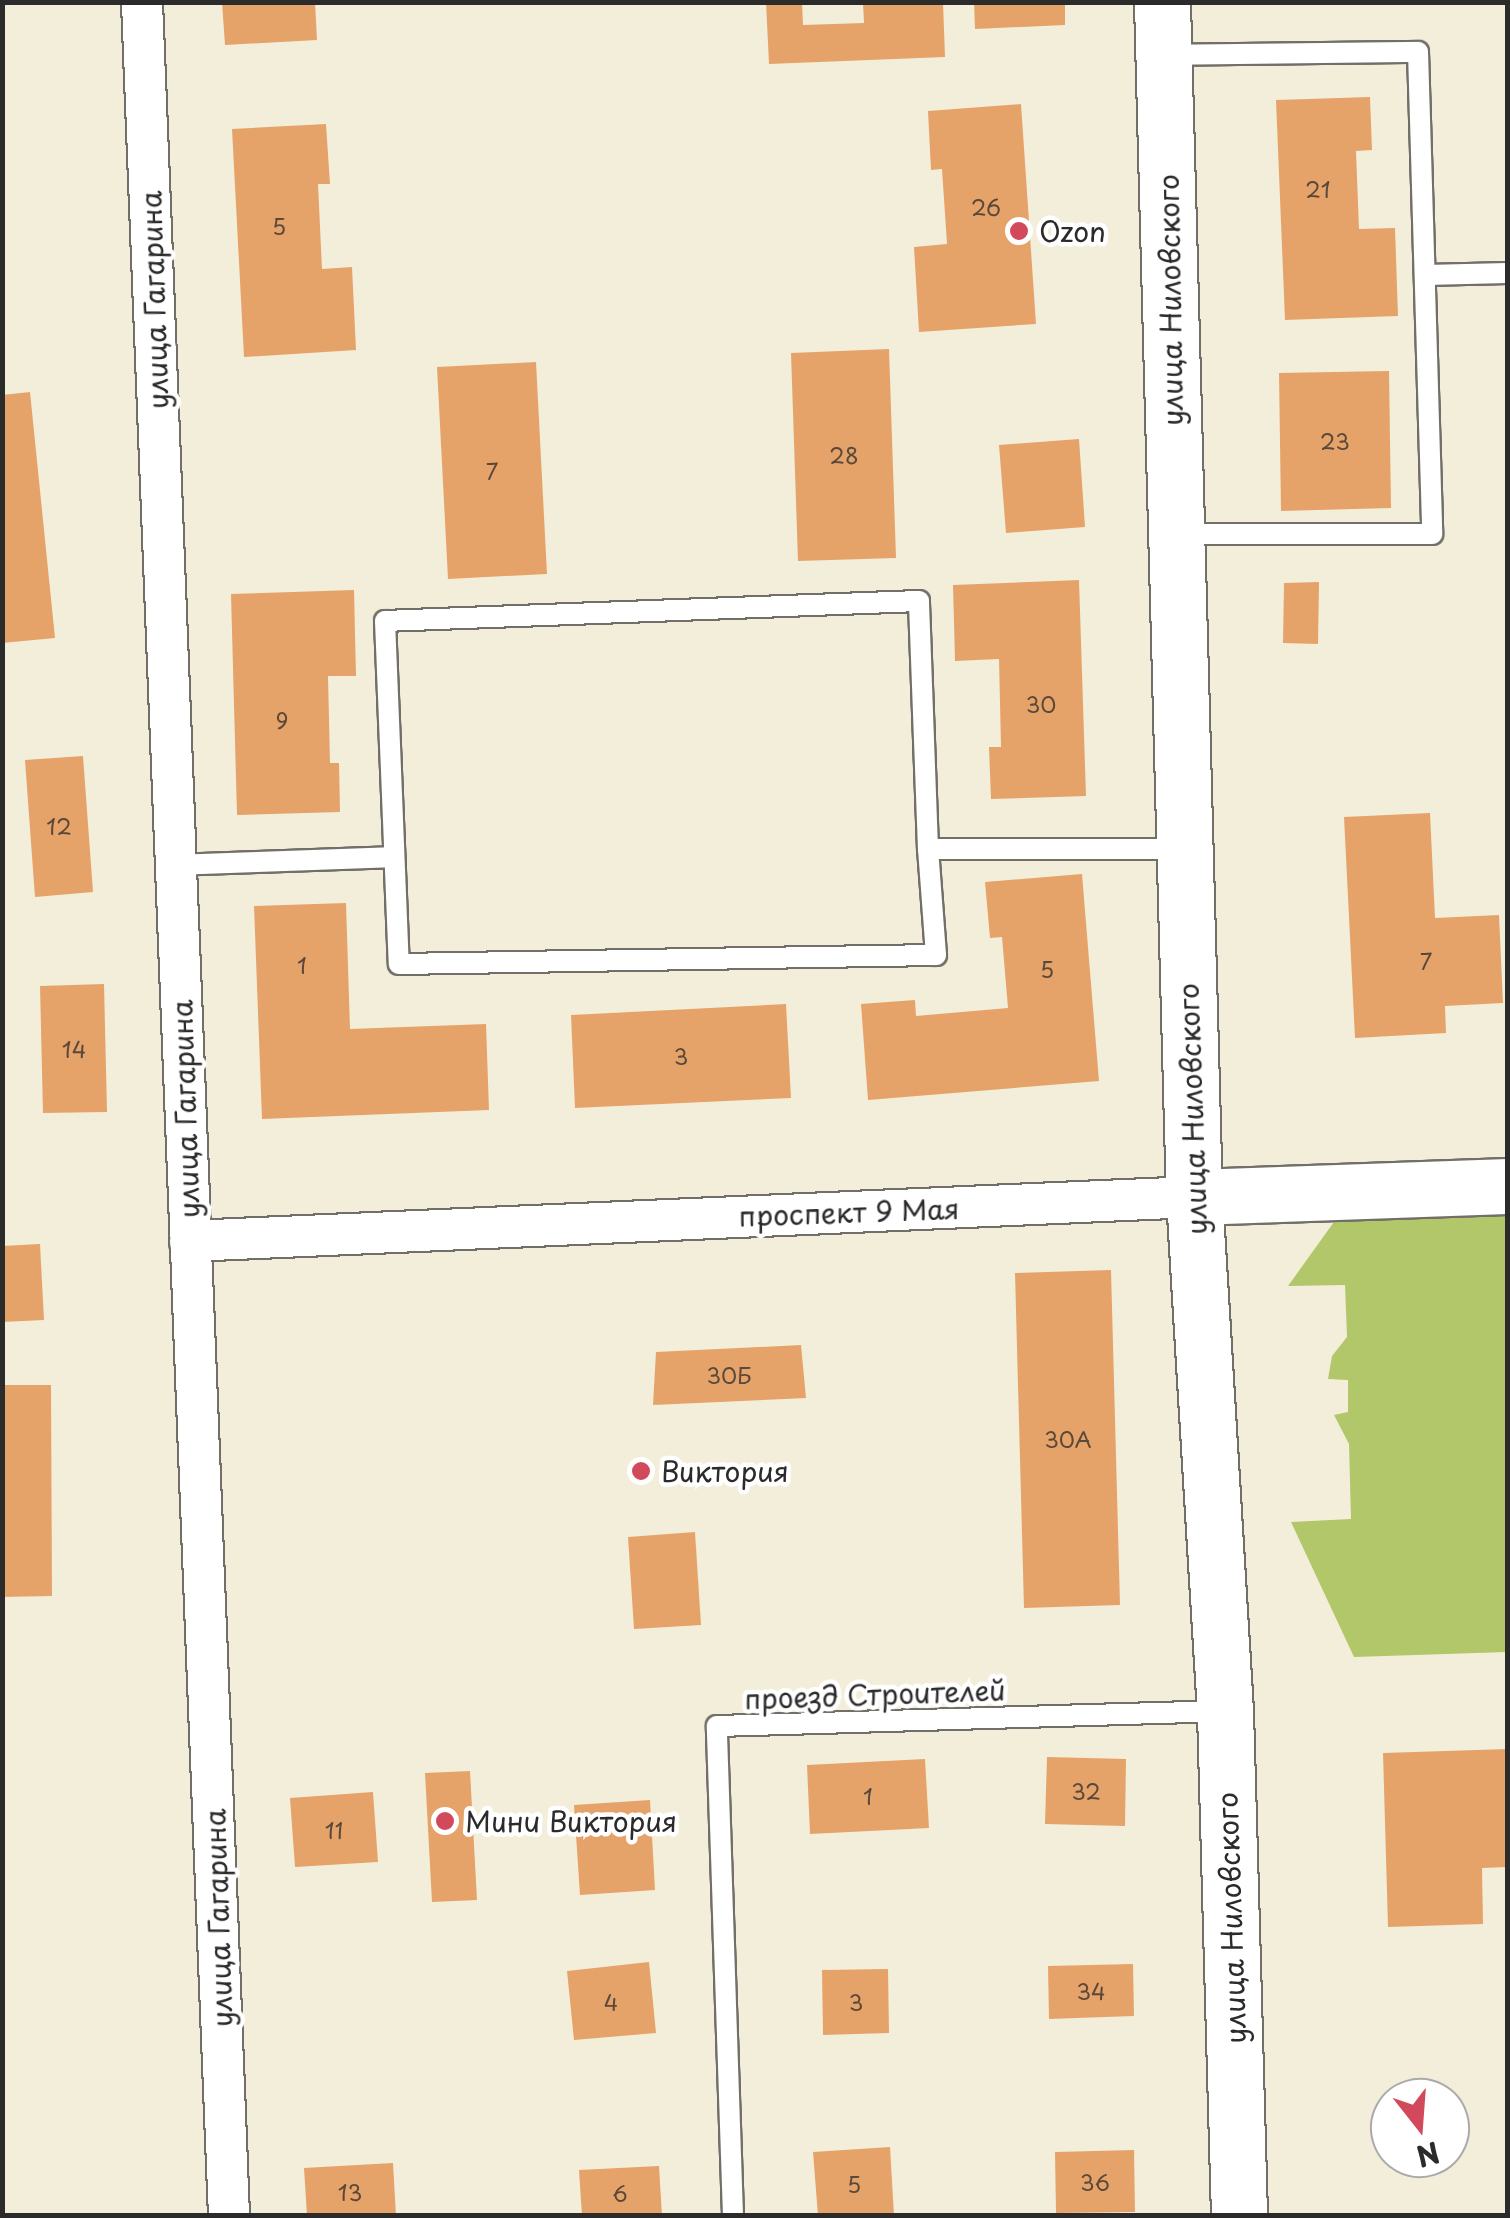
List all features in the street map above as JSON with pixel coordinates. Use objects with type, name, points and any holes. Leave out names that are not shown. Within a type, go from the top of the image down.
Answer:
[{"type":"street","name":"улица Гагарина","points":[[142,2],[230,2216]]},
{"type":"street","name":"улица Ниловского","points":[[1163,28],[1194,1197],[1225,1711],[1240,2216]]},
{"type":"street","name":"проспект 9 Мая","points":[[190,1240],[1508,1186]]},
{"type":"lane","points":[[1163,28],[1418,52],[1432,534],[1176,534]]},
{"type":"lane","points":[[1425,275],[1508,274]]},
{"type":"lane","points":[[918,600],[928,849],[936,955],[399,964],[384,622],[918,600]]},
{"type":"lane","points":[[928,849],[1185,848]]},
{"type":"lane","points":[[176,864],[394,857]]},
{"type":"lane","name":"проезд Строителей","points":[[733,2216],[717,1726],[1225,1711]]},
{"type":"green space","points":[[1507,1202],[1507,1652],[1354,1657],[1291,1522],[1351,1519],[1349,1444],[1334,1415],[1348,1412],[1348,1380],[1328,1379],[1332,1356],[1347,1337],[1345,1285],[1288,1286],[1344,1208]]},
{"type":"building","points":[[222,2],[315,2],[317,40],[225,45]]},
{"type":"building","points":[[766,2],[802,2],[803,25],[864,23],[863,2],[943,2],[945,57],[769,64]]},
{"type":"building","points":[[974,2],[1065,2],[1065,25],[975,29]]},
{"type":"building","points":[[1370,97],[1372,150],[1356,151],[1359,229],[1395,228],[1398,316],[1285,320],[1276,100]]},
{"type":"building","points":[[1021,104],[1036,324],[919,332],[914,247],[947,244],[942,169],[931,170],[928,111]]},
{"type":"building","points":[[326,124],[330,184],[318,184],[322,269],[352,267],[356,350],[244,357],[232,129]]},
{"type":"building","points":[[889,349],[896,558],[798,561],[791,353]]},
{"type":"building","points":[[536,362],[547,574],[448,579],[437,367]]},
{"type":"building","points":[[1389,371],[1391,508],[1281,511],[1279,373]]},
{"type":"building","points":[[30,392],[55,638],[2,643],[2,395]]},
{"type":"building","points":[[1079,439],[1085,527],[1006,533],[999,445]]},
{"type":"building","points":[[1079,580],[1086,796],[991,799],[989,747],[1001,747],[999,659],[955,661],[953,585]]},
{"type":"building","points":[[1319,582],[1318,644],[1283,643],[1284,583]]},
{"type":"building","points":[[354,590],[356,676],[328,676],[330,763],[339,763],[340,812],[237,815],[231,594]]},
{"type":"building","points":[[83,756],[93,892],[35,897],[25,760]]},
{"type":"building","points":[[1430,813],[1435,918],[1499,915],[1503,1003],[1445,1006],[1446,1033],[1355,1038],[1344,817]]},
{"type":"building","points":[[1082,874],[1099,1081],[868,1100],[861,1004],[915,1000],[916,1016],[1008,1008],[1002,937],[990,938],[985,882]]},
{"type":"building","points":[[346,903],[350,1029],[486,1024],[489,1110],[262,1119],[254,906]]},
{"type":"building","points":[[104,984],[107,1112],[43,1113],[40,986]]},
{"type":"building","points":[[786,1004],[791,1098],[575,1108],[571,1015]]},
{"type":"building","points":[[40,1244],[44,1320],[2,1322],[2,1246]]},
{"type":"building","points":[[1111,1270],[1120,1605],[1024,1608],[1015,1273]]},
{"type":"building","points":[[801,1345],[806,1398],[653,1405],[656,1352]]},
{"type":"building","points":[[2,1385],[51,1385],[52,1596],[2,1597]]},
{"type":"building","points":[[695,1532],[701,1625],[634,1629],[628,1537]]},
{"type":"building","points":[[1508,1749],[1508,1867],[1482,1868],[1483,1924],[1388,1927],[1383,1753]]},
{"type":"building","points":[[1047,1757],[1126,1759],[1125,1826],[1045,1824]]},
{"type":"building","points":[[925,1759],[929,1828],[810,1834],[807,1765]]},
{"type":"building","points":[[470,1771],[477,1900],[432,1902],[425,1773]]},
{"type":"building","points":[[373,1792],[378,1862],[295,1867],[290,1798]]},
{"type":"building","points":[[650,1800],[655,1890],[580,1895],[574,1805]]},
{"type":"building","points":[[649,1962],[656,2033],[574,2040],[567,1971]]},
{"type":"building","points":[[1133,1964],[1134,2016],[1049,2019],[1048,1966]]},
{"type":"building","points":[[888,1969],[889,2033],[823,2035],[822,1970]]},
{"type":"building","points":[[890,2147],[894,2216],[818,2216],[813,2152]]},
{"type":"building","points":[[1134,2150],[1135,2212],[1056,2213],[1055,2152]]},
{"type":"building","points":[[393,2163],[396,2216],[307,2216],[304,2168]]},
{"type":"building","points":[[659,2166],[662,2216],[582,2216],[579,2170]]},
{"type":"place","name":"Ozon","points":[[1019,231]]},
{"type":"place","name":"Виктория","points":[[641,1471]]},
{"type":"place","name":"Мини Виктория","points":[[445,1821]]}]
